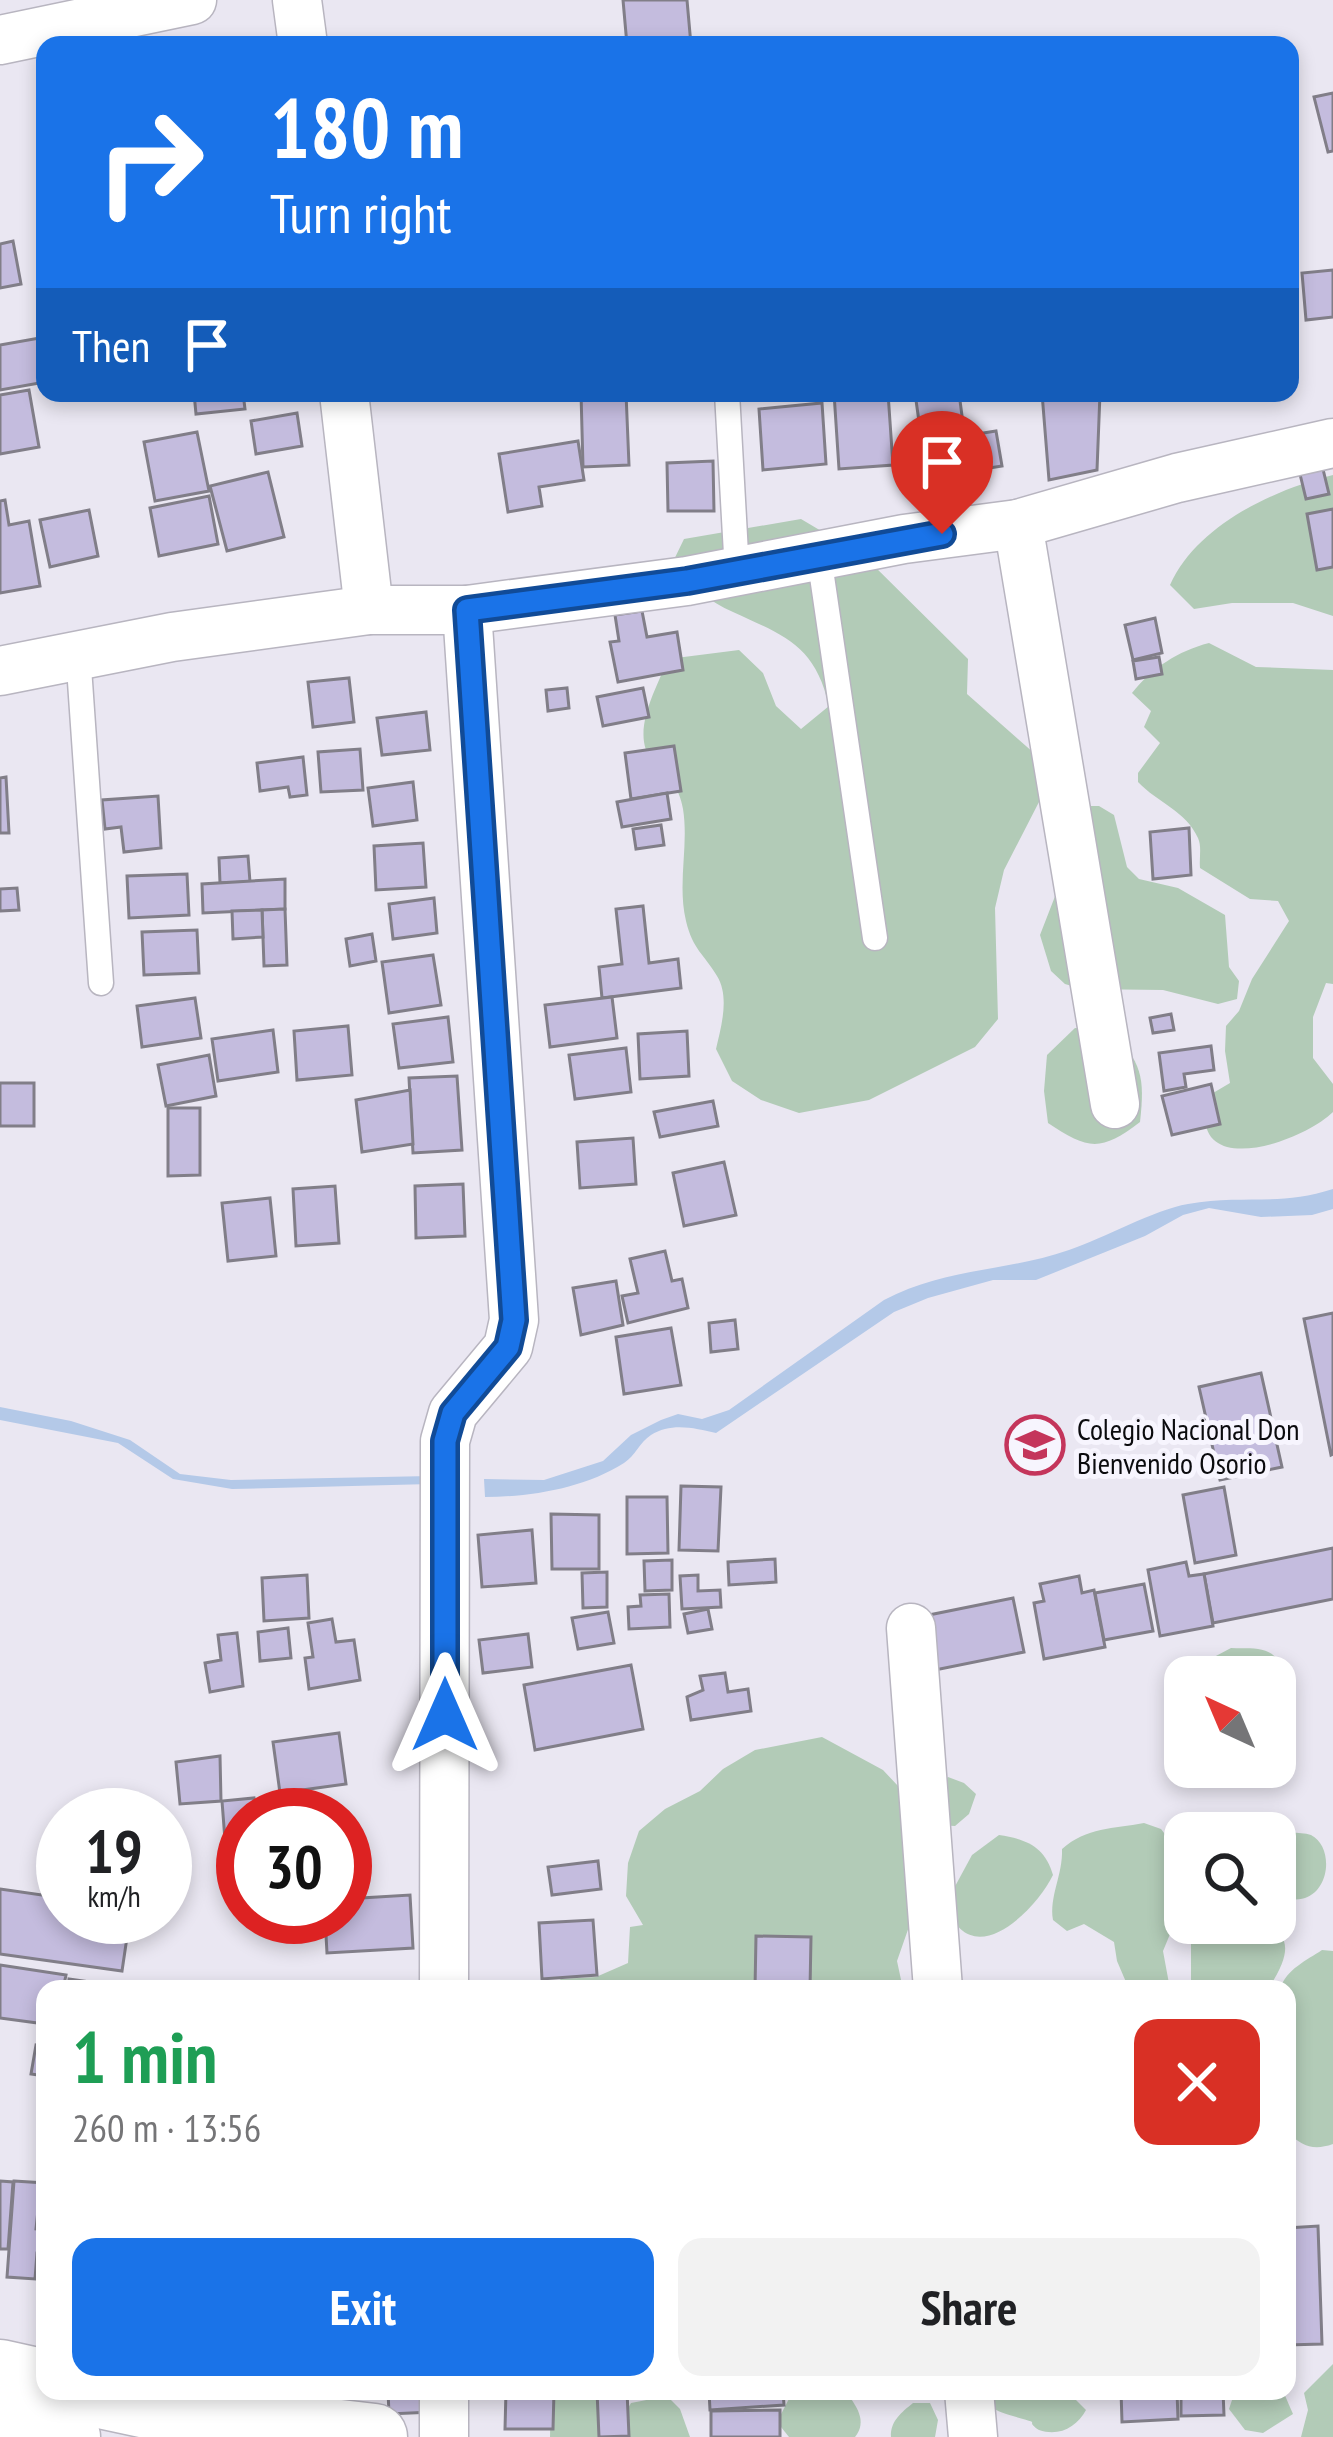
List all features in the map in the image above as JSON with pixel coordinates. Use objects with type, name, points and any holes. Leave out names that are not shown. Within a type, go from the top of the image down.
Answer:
[{"type":"street","points":[[10,25],[192,0]]},
{"type":"street","points":[[297,0],[302,36]]},
{"type":"street","points":[[345,402],[369,610]]},
{"type":"street","points":[[0,671],[78,653],[369,610],[467,610],[737,572],[1018,524],[1177,478],[1333,443]]},
{"type":"street","points":[[1018,524],[1115,1104]]},
{"type":"street","points":[[444,1980],[445,1441],[453,1413],[508,1347],[514,1320],[467,610]]},
{"type":"street","points":[[910,1628],[937,1980]]},
{"type":"street","points":[[0,2373],[36,2381]]},
{"type":"street","points":[[124,2400],[203,2417],[374,2437]]},
{"type":"street","points":[[444,2400],[444,2437]]},
{"type":"street","points":[[970,2400],[973,2437]]},
{"type":"street","points":[[0,2421],[67,2437]]},
{"type":"lane","points":[[728,402],[737,572]]},
{"type":"lane","points":[[819,556],[875,938]]},
{"type":"lane","points":[[78,653],[101,983]]},
{"type":"green space","points":[[1333,475],[1333,616],[1293,603],[1232,603],[1194,609],[1170,585],[1198,545],[1239,513],[1286,490]]},
{"type":"green space","points":[[801,519],[865,557],[968,659],[967,694],[1043,761],[1040,800],[1004,870],[995,908],[998,1019],[975,1047],[869,1100],[799,1113],[761,1100],[732,1081],[716,1049],[723,993],[686,921],[681,801],[673,783],[647,752],[644,725],[668,659],[739,650],[763,673],[776,706],[801,729],[829,706],[815,669],[795,645],[716,603],[669,570],[684,539]]},
{"type":"green space","points":[[1209,643],[1256,667],[1333,670],[1333,984],[1326,983],[1313,1017],[1313,1058],[1333,1084],[1333,1112],[1296,1135],[1249,1148],[1229,1147],[1213,1139],[1205,1123],[1208,1096],[1230,1083],[1226,1026],[1289,921],[1278,901],[1250,899],[1200,868],[1200,845],[1193,829],[1138,782],[1138,773],[1160,743],[1144,727],[1151,711],[1132,693],[1166,662]]},
{"type":"green space","points":[[1081,806],[1099,806],[1114,815],[1127,867],[1139,879],[1178,888],[1225,915],[1229,967],[1239,981],[1237,999],[1218,1004],[1163,990],[1082,989],[1065,984],[1051,971],[1040,935],[1066,868]]},
{"type":"green space","points":[[1075,1028],[1110,1030],[1139,1071],[1140,1122],[1104,1143],[1084,1142],[1048,1123],[1047,1055]]},
{"type":"green space","points":[[1231,1648],[1275,1656],[1216,1656]]},
{"type":"green space","points":[[822,1737],[883,1770],[929,1819],[936,1789],[948,1777],[976,1794],[969,1814],[955,1826],[938,1825],[933,1858],[897,1961],[901,1980],[559,1980],[596,1977],[628,1963],[630,1927],[643,1925],[626,1896],[628,1863],[639,1831],[755,1750]]},
{"type":"green space","points":[[1144,1823],[1164,1833],[1163,1951],[1168,1980],[1125,1980],[1114,1942],[1084,1924],[1067,1931],[1053,1920],[1062,1849],[1091,1833]]},
{"type":"green space","points":[[1296,1833],[1318,1840],[1326,1857],[1320,1886],[1296,1899]]},
{"type":"green space","points":[[999,1835],[1034,1846],[1053,1875],[1016,1920],[1000,1931],[969,1935],[956,1924],[946,1903],[972,1855]]},
{"type":"green space","points":[[1191,1944],[1284,1944],[1273,1980],[1191,1980]]},
{"type":"green space","points":[[1322,1950],[1333,1951],[1333,2144],[1326,2146],[1314,2147],[1296,2139],[1296,1980],[1285,1980]]},
{"type":"green space","points":[[1333,2364],[1333,2437],[1301,2437],[1308,2410],[1304,2393]]},
{"type":"green space","points":[[551,2400],[612,2400],[612,2432],[606,2437],[550,2437]]},
{"type":"green space","points":[[671,2400],[680,2409],[690,2437],[625,2437],[621,2420],[631,2403]]},
{"type":"green space","points":[[788,2400],[851,2400],[860,2419],[855,2437],[789,2437],[777,2422]]},
{"type":"green space","points":[[982,2400],[1076,2400],[1086,2410],[1067,2429],[1046,2432]]},
{"type":"green space","points":[[1232,2400],[1287,2400],[1293,2414],[1263,2433],[1245,2430],[1229,2409]]},
{"type":"green space","points":[[913,2403],[930,2403],[938,2420],[935,2437],[891,2437],[895,2422]]},
{"type":"water","points":[[1333,1189],[1333,1209],[1312,1215],[1261,1217],[1209,1208],[1036,1280],[993,1280],[928,1298],[894,1312],[716,1433],[667,1428],[647,1438],[624,1463],[592,1479],[539,1493],[485,1497],[484,1479],[544,1480],[603,1461],[631,1435],[661,1420],[678,1414],[702,1419],[729,1410],[884,1300],[907,1289],[1069,1250],[1174,1207],[1295,1198]]},
{"type":"water","points":[[0,1407],[71,1421],[130,1440],[180,1474],[231,1480],[431,1476],[431,1484],[232,1489],[173,1479],[118,1443],[0,1420]]},
{"type":"building","points":[[623,0],[687,0],[690,36],[626,36]]},
{"type":"building","points":[[1333,93],[1333,151],[1328,152],[1314,97]]},
{"type":"building","points":[[13,241],[21,284],[0,288],[0,244]]},
{"type":"building","points":[[1333,270],[1333,317],[1306,320],[1302,273]]},
{"type":"building","points":[[36,339],[36,384],[0,390],[0,345]]},
{"type":"building","points":[[29,390],[39,447],[0,454],[0,395]]},
{"type":"building","points":[[195,402],[244,402],[245,409],[196,414]]},
{"type":"building","points":[[581,402],[626,402],[629,465],[583,467]]},
{"type":"building","points":[[835,402],[889,402],[893,465],[839,469]]},
{"type":"building","points":[[916,402],[960,402],[964,431],[921,436]]},
{"type":"building","points":[[1043,402],[1100,402],[1097,470],[1049,480]]},
{"type":"building","points":[[822,403],[826,464],[763,470],[759,409]]},
{"type":"building","points":[[297,413],[302,446],[256,454],[251,421]]},
{"type":"building","points":[[996,431],[1002,466],[964,472],[958,437]]},
{"type":"building","points":[[197,432],[209,491],[155,501],[144,442]]},
{"type":"building","points":[[578,441],[584,480],[539,487],[542,506],[508,512],[499,454]]},
{"type":"building","points":[[713,461],[714,511],[668,511],[667,463]]},
{"type":"building","points":[[1322,465],[1329,494],[1306,499],[1299,470]]},
{"type":"building","points":[[268,472],[284,537],[227,551],[210,486]]},
{"type":"building","points":[[209,496],[218,544],[159,556],[150,508]]},
{"type":"building","points":[[5,500],[9,525],[29,521],[40,586],[0,593],[0,501]]},
{"type":"building","points":[[1333,509],[1333,567],[1317,570],[1307,514]]},
{"type":"building","points":[[89,510],[98,556],[50,567],[40,520]]},
{"type":"building","points":[[642,611],[647,637],[677,632],[683,670],[618,682],[610,642],[619,641],[615,615]]},
{"type":"building","points":[[1155,618],[1162,653],[1133,660],[1125,625]]},
{"type":"building","points":[[1159,657],[1162,674],[1136,679],[1133,661]]},
{"type":"building","points":[[349,678],[354,722],[313,727],[308,682]]},
{"type":"building","points":[[567,688],[569,708],[548,711],[546,690]]},
{"type":"building","points":[[643,688],[649,717],[603,726],[597,697]]},
{"type":"building","points":[[426,712],[430,750],[382,755],[377,718]]},
{"type":"building","points":[[674,746],[681,791],[631,799],[625,753]]},
{"type":"building","points":[[360,749],[363,790],[321,792],[318,752]]},
{"type":"building","points":[[303,757],[307,795],[290,797],[288,787],[260,791],[257,763]]},
{"type":"building","points":[[6,777],[9,833],[0,833],[0,778]]},
{"type":"building","points":[[413,782],[417,820],[373,826],[368,788]]},
{"type":"building","points":[[667,793],[671,819],[622,827],[617,802]]},
{"type":"building","points":[[158,796],[161,848],[124,852],[121,827],[105,829],[102,800]]},
{"type":"building","points":[[661,825],[664,845],[636,849],[633,829]]},
{"type":"building","points":[[1189,828],[1191,875],[1153,879],[1150,832]]},
{"type":"building","points":[[423,843],[426,887],[376,890],[374,846]]},
{"type":"building","points":[[248,856],[250,882],[220,883],[219,858]]},
{"type":"building","points":[[187,874],[189,915],[129,918],[127,876]]},
{"type":"building","points":[[285,879],[285,909],[203,913],[202,884]]},
{"type":"building","points":[[17,888],[19,910],[0,911],[0,889]]},
{"type":"building","points":[[434,898],[437,933],[393,939],[389,904]]},
{"type":"building","points":[[643,906],[649,963],[678,959],[681,988],[602,998],[599,967],[622,964],[616,909]]},
{"type":"building","points":[[285,909],[287,965],[264,966],[262,910]]},
{"type":"building","points":[[262,910],[263,937],[233,939],[232,911]]},
{"type":"building","points":[[197,930],[199,973],[144,975],[142,932]]},
{"type":"building","points":[[372,934],[376,961],[350,966],[346,939]]},
{"type":"building","points":[[433,955],[441,1005],[389,1013],[382,962]]},
{"type":"building","points":[[612,997],[617,1038],[550,1047],[545,1005]]},
{"type":"building","points":[[195,998],[201,1038],[142,1047],[137,1006]]},
{"type":"building","points":[[1171,1014],[1174,1030],[1153,1033],[1150,1018]]},
{"type":"building","points":[[448,1017],[453,1062],[399,1068],[393,1024]]},
{"type":"building","points":[[348,1026],[352,1075],[297,1080],[294,1031]]},
{"type":"building","points":[[273,1030],[278,1072],[218,1081],[212,1039]]},
{"type":"building","points":[[687,1031],[689,1076],[640,1079],[638,1034]]},
{"type":"building","points":[[1211,1046],[1214,1070],[1184,1074],[1186,1087],[1164,1091],[1159,1053]]},
{"type":"building","points":[[626,1048],[631,1092],[575,1099],[569,1055]]},
{"type":"building","points":[[209,1055],[216,1096],[166,1106],[158,1065]]},
{"type":"building","points":[[457,1076],[462,1150],[413,1153],[409,1078]]},
{"type":"building","points":[[0,1083],[34,1083],[34,1126],[0,1126]]},
{"type":"building","points":[[1211,1084],[1220,1124],[1172,1135],[1162,1096]]},
{"type":"building","points":[[410,1090],[413,1144],[362,1152],[356,1100]]},
{"type":"building","points":[[713,1101],[718,1126],[660,1137],[654,1112]]},
{"type":"building","points":[[168,1108],[200,1108],[200,1175],[168,1176]]},
{"type":"building","points":[[633,1138],[636,1184],[580,1188],[577,1142]]},
{"type":"building","points":[[724,1162],[736,1215],[684,1226],[673,1173]]},
{"type":"building","points":[[463,1184],[465,1236],[416,1238],[415,1186]]},
{"type":"building","points":[[335,1186],[339,1243],[296,1246],[293,1189]]},
{"type":"building","points":[[270,1198],[276,1256],[228,1261],[222,1203]]},
{"type":"building","points":[[665,1251],[672,1281],[682,1279],[688,1308],[628,1323],[622,1296],[638,1293],[630,1259]]},
{"type":"building","points":[[616,1281],[623,1325],[581,1335],[573,1288]]},
{"type":"building","points":[[1333,1313],[1333,1454],[1331,1455],[1304,1319]]},
{"type":"building","points":[[735,1320],[738,1349],[711,1352],[709,1323]]},
{"type":"building","points":[[671,1328],[681,1385],[624,1394],[616,1337]]},
{"type":"building","points":[[1261,1373],[1282,1467],[1220,1480],[1199,1387]]},
{"type":"building","points":[[681,1486],[721,1487],[718,1551],[679,1550]]},
{"type":"building","points":[[1224,1487],[1236,1555],[1195,1563],[1183,1495]]},
{"type":"building","points":[[627,1497],[667,1497],[668,1553],[627,1554]]},
{"type":"building","points":[[551,1514],[599,1515],[599,1569],[552,1569]]},
{"type":"building","points":[[532,1530],[536,1583],[482,1587],[478,1535]]},
{"type":"building","points":[[1333,1548],[1333,1599],[1213,1623],[1204,1574]]},
{"type":"building","points":[[775,1559],[776,1582],[729,1585],[728,1562]]},
{"type":"building","points":[[672,1560],[672,1590],[645,1591],[644,1561]]},
{"type":"building","points":[[1186,1562],[1189,1576],[1204,1574],[1213,1626],[1160,1636],[1148,1570]]},
{"type":"building","points":[[607,1572],[607,1607],[583,1608],[582,1573]]},
{"type":"building","points":[[307,1575],[309,1618],[264,1621],[262,1578]]},
{"type":"building","points":[[698,1575],[698,1591],[720,1590],[721,1607],[682,1609],[680,1576]]},
{"type":"building","points":[[1079,1576],[1082,1593],[1094,1590],[1105,1647],[1044,1659],[1034,1603],[1044,1601],[1040,1584]]},
{"type":"building","points":[[1144,1584],[1153,1631],[1104,1640],[1095,1593]]},
{"type":"building","points":[[669,1594],[670,1627],[629,1629],[628,1607],[641,1606],[640,1595]]},
{"type":"building","points":[[1013,1598],[1024,1652],[935,1670],[924,1616]]},
{"type":"building","points":[[708,1609],[712,1629],[688,1633],[684,1614]]},
{"type":"building","points":[[608,1612],[614,1643],[578,1649],[572,1618]]},
{"type":"building","points":[[332,1619],[336,1642],[354,1640],[360,1680],[309,1689],[305,1658],[313,1657],[308,1623]]},
{"type":"building","points":[[288,1628],[291,1658],[260,1661],[258,1632]]},
{"type":"building","points":[[237,1633],[243,1686],[210,1692],[205,1663],[221,1660],[218,1635]]},
{"type":"building","points":[[528,1634],[532,1667],[483,1673],[479,1640]]},
{"type":"building","points":[[631,1665],[643,1729],[535,1750],[524,1685]]},
{"type":"building","points":[[725,1673],[728,1692],[748,1689],[751,1711],[691,1720],[687,1697],[703,1690],[700,1676]]},
{"type":"building","points":[[339,1733],[346,1784],[279,1788],[273,1742]]},
{"type":"building","points":[[220,1756],[216,1801],[192,1803],[192,1788],[178,1788],[176,1762]]},
{"type":"building","points":[[598,1861],[601,1889],[552,1895],[548,1867]]},
{"type":"building","points":[[0,1889],[36,1894],[36,1944],[126,1944],[122,1971],[0,1954]]},
{"type":"building","points":[[410,1895],[413,1948],[327,1953],[326,1944],[372,1944],[372,1897]]},
{"type":"building","points":[[593,1920],[597,1975],[542,1979],[539,1923]]},
{"type":"building","points":[[756,1936],[811,1937],[810,1980],[755,1980]]},
{"type":"building","points":[[0,1965],[66,1975],[65,1980],[36,1980],[36,2023],[0,2018]]},
{"type":"building","points":[[0,2181],[13,2182],[8,2249],[0,2249]]},
{"type":"building","points":[[14,2181],[36,2182],[35,2279],[7,2277]]},
{"type":"building","points":[[1318,2226],[1322,2344],[1296,2345],[1296,2227]]},
{"type":"building","points":[[388,2400],[431,2400],[432,2412],[389,2414]]},
{"type":"building","points":[[506,2400],[554,2400],[553,2429],[505,2429]]},
{"type":"building","points":[[597,2400],[627,2400],[629,2436],[599,2437]]},
{"type":"building","points":[[709,2400],[784,2400],[784,2405],[710,2410]]},
{"type":"building","points":[[1121,2400],[1177,2400],[1178,2419],[1122,2422]]},
{"type":"building","points":[[1181,2400],[1223,2400],[1224,2415],[1181,2416]]},
{"type":"building","points":[[780,2410],[780,2437],[711,2437],[711,2411]]},
{"type":"place","name":"Colegio Nacional Don Bienvenido Osorio","points":[[1035,1445]]},
{"type":"route","points":[[445,1715],[445,1441],[453,1413],[508,1347],[514,1320],[467,610],[687,581],[942,534]]}]
